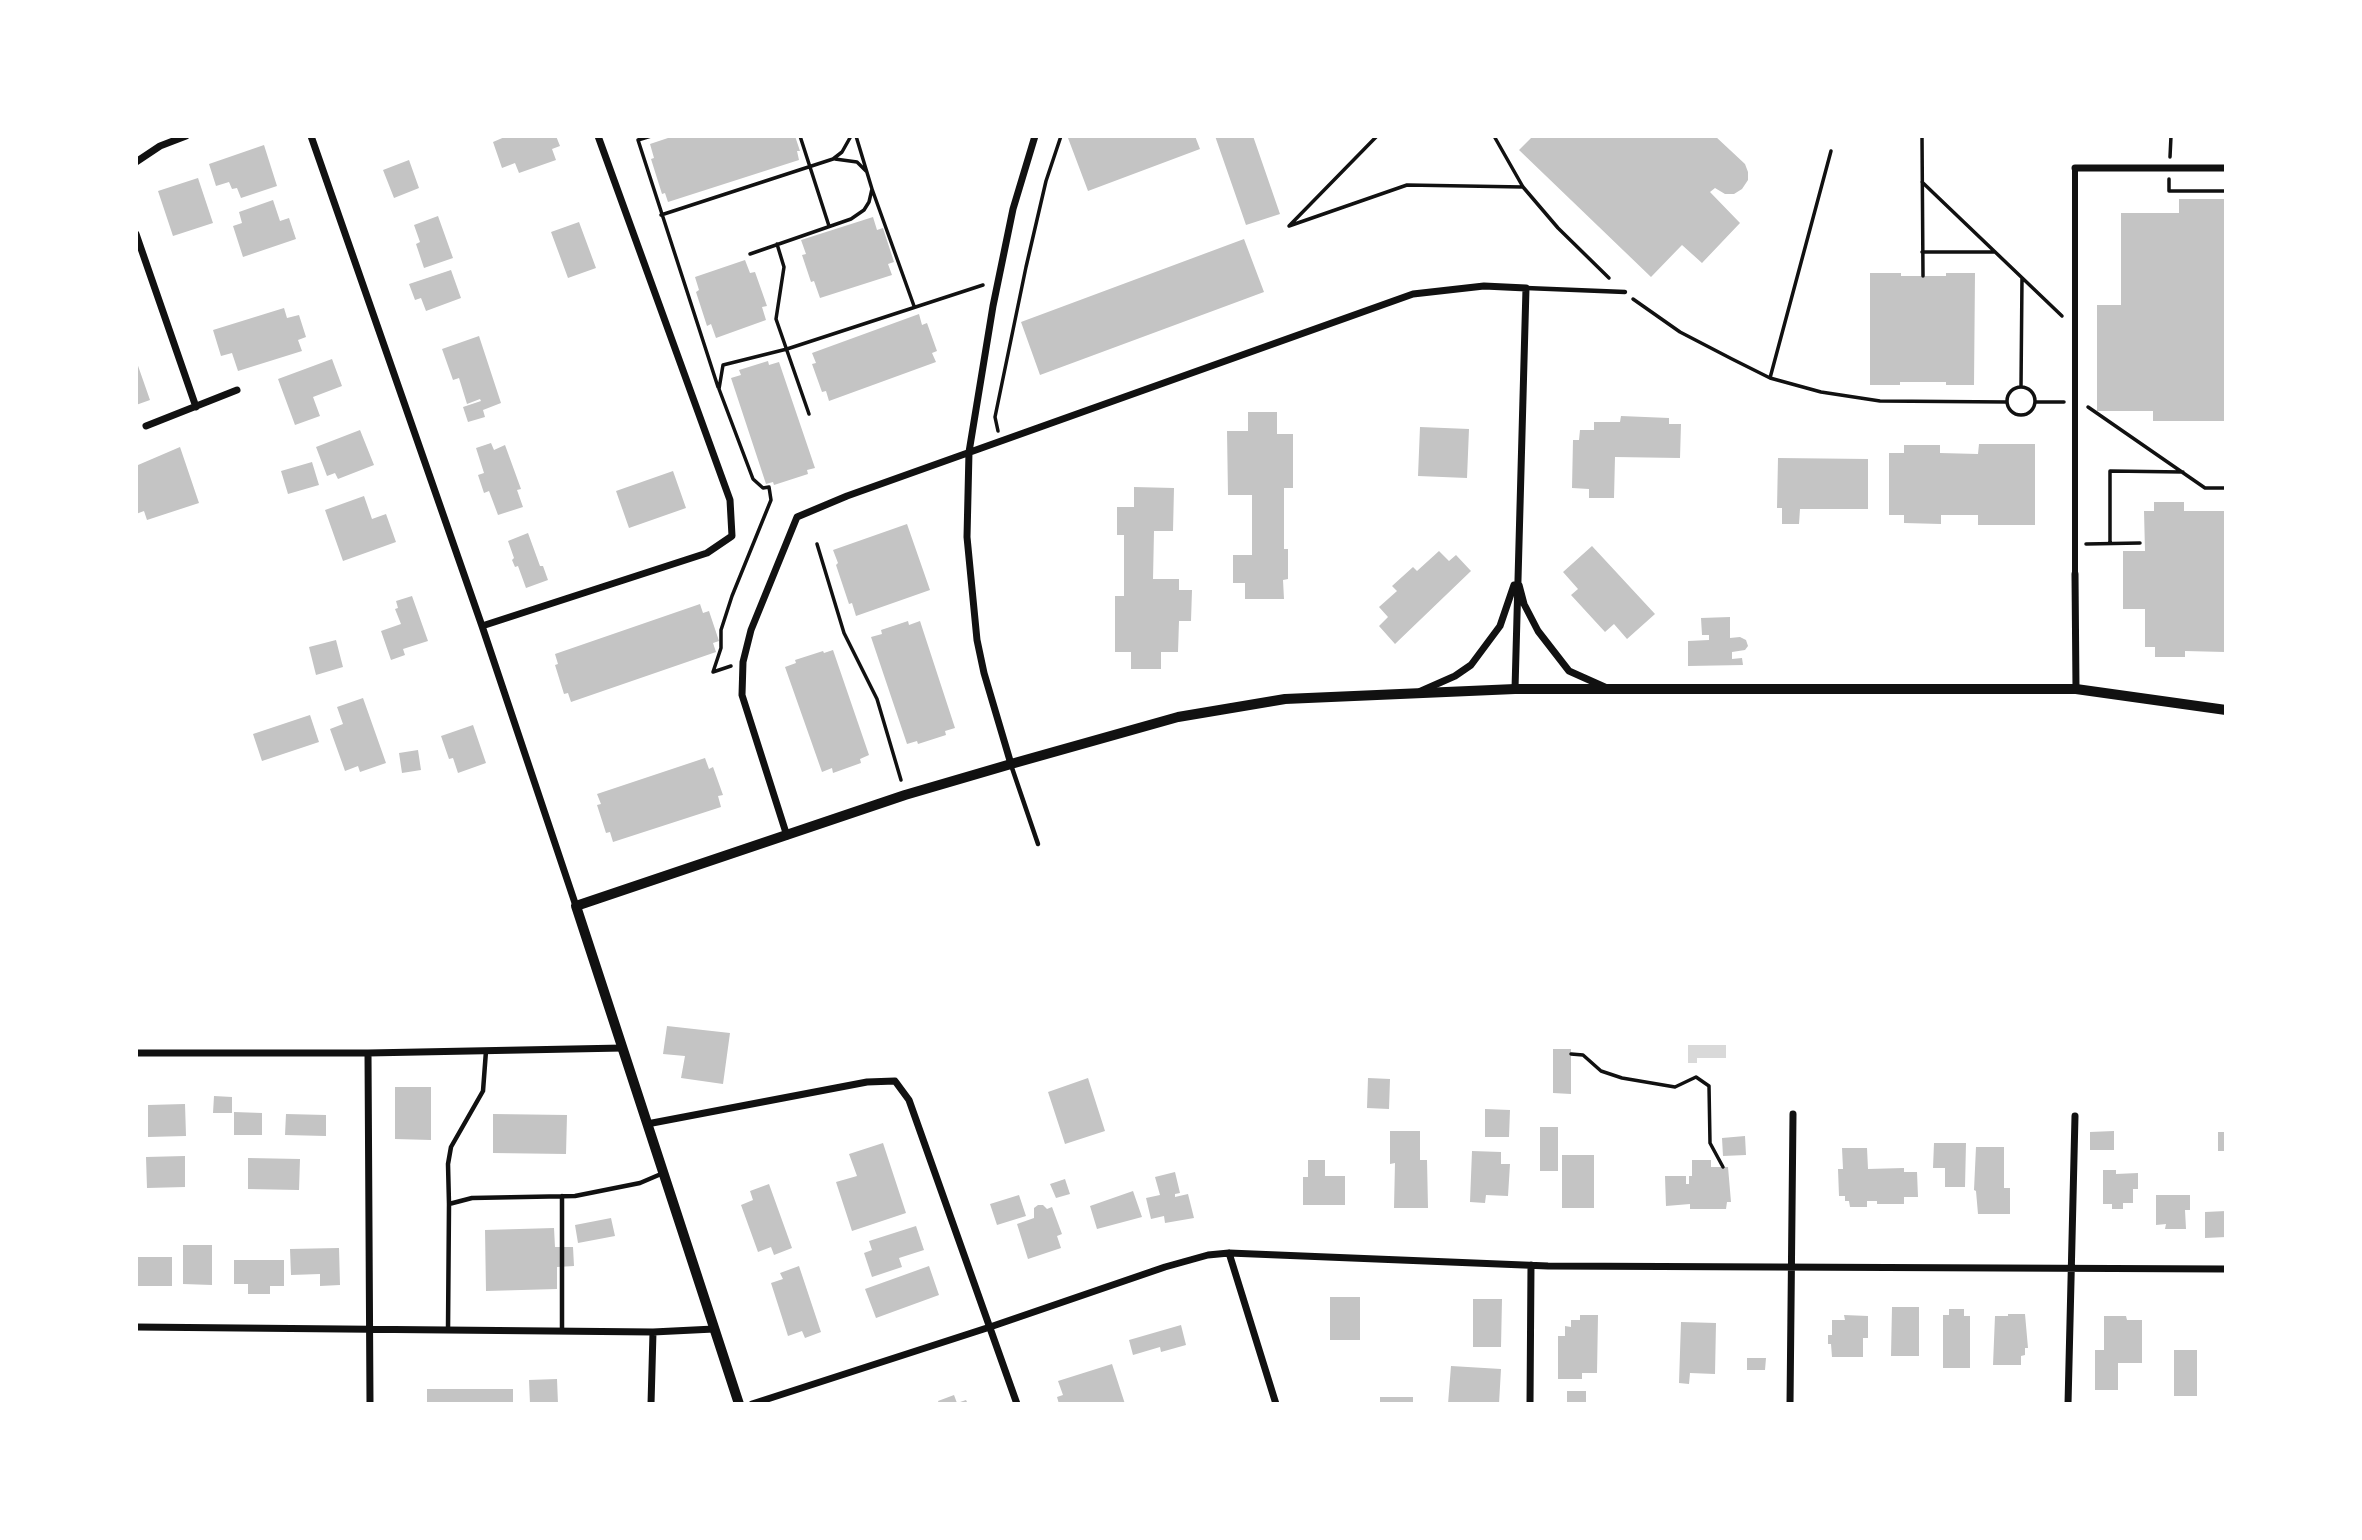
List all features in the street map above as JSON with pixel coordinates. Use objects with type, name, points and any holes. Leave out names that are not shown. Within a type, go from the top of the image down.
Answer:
[{"type":"street","points":[[136,162],[160,146],[187,136]]},
{"type":"street","points":[[311,136],[482,626],[739,1404]]},
{"type":"street","points":[[482,626],[707,553],[732,536],[730,500],[598,136]]},
{"type":"street","points":[[1011,764],[977,640],[967,537],[969,452],[1013,209],[1035,136]]},
{"type":"street","points":[[2076,689],[2075,168],[2225,168]]},
{"type":"street","points":[[136,234],[196,407]]},
{"type":"street","points":[[787,836],[742,695],[743,662],[751,631],[797,516],[1413,294],[1484,286],[1526,288],[1515,689]]},
{"type":"street","points":[[146,426],[237,390]]},
{"type":"street","points":[[1516,578],[1524,604],[1538,631],[1569,671],[1608,688]]},
{"type":"street","points":[[1418,692],[1455,676],[1477,658],[1500,626],[1516,578]]},
{"type":"street","points":[[576,906],[905,795],[1011,764],[1178,717],[1285,699],[1515,689],[2076,689],[2225,710]]},
{"type":"street","points":[[136,1053],[368,1054],[623,1048]]},
{"type":"street","points":[[368,1054],[370,1404]]},
{"type":"street","points":[[647,1124],[867,1082],[895,1081],[909,1100],[1017,1404]]},
{"type":"street","points":[[1790,1404],[1793,1114]]},
{"type":"street","points":[[2068,1404],[2076,1116]]},
{"type":"street","points":[[1229,1253],[1276,1404]]},
{"type":"street","points":[[752,1404],[1165,1267],[1208,1255],[1229,1253],[1531,1265],[2225,1269]]},
{"type":"street","points":[[1530,1404],[1531,1265]]},
{"type":"street","points":[[136,1327],[653,1332],[713,1329]]},
{"type":"street","points":[[651,1404],[653,1332]]},
{"type":"lane","points":[[1526,288],[1625,292]]},
{"type":"lane","points":[[1011,764],[1038,844]]},
{"type":"lane","points":[[448,1330],[448,1164],[451,1147],[483,1091],[486,1051]]},
{"type":"lane","points":[[449,1204],[472,1198],[575,1196],[640,1183],[663,1173]]},
{"type":"lane","points":[[562,1196],[562,1331]]},
{"type":"path","points":[[651,136],[638,141],[719,389],[753,479],[763,488],[769,487],[772,500],[732,596],[721,630],[721,648],[713,672],[743,662]]},
{"type":"path","points":[[800,136],[830,226]]},
{"type":"path","points":[[662,215],[833,159],[854,136]]},
{"type":"path","points":[[854,136],[914,306]]},
{"type":"path","points":[[1000,442],[995,417],[1040,205],[1061,136]]},
{"type":"path","points":[[1377,136],[1289,226],[1407,185],[1523,187]]},
{"type":"path","points":[[1494,136],[1523,187],[1594,266],[1680,331],[1770,378],[1821,392],[1880,401],[2007,402]]},
{"type":"path","points":[[1922,136],[1923,276]]},
{"type":"path","points":[[1770,378],[1831,151]]},
{"type":"path","points":[[833,159],[857,163],[869,175]]},
{"type":"path","points":[[1922,182],[2075,330]]},
{"type":"path","points":[[750,254],[851,219],[864,210],[872,189]]},
{"type":"path","points":[[777,244],[784,267],[776,319],[809,414]]},
{"type":"path","points":[[1922,252],[1996,252]]},
{"type":"path","points":[[2021,387],[2022,278]]},
{"type":"path","points":[[719,389],[723,365],[787,349],[998,281]]},
{"type":"path","points":[[2021,387],[2031,391],[2035,402],[2030,411],[2021,414],[2012,411],[2007,402],[2011,391],[2021,387]]},
{"type":"path","points":[[2035,402],[2087,406],[2206,488],[2225,488]]},
{"type":"path","points":[[2110,543],[2110,471],[2183,472]]},
{"type":"path","points":[[2075,544],[2140,543]]},
{"type":"path","points":[[817,544],[844,633],[877,699],[905,795]]},
{"type":"path","points":[[1571,1054],[1583,1055],[1601,1071],[1634,1081],[1675,1087],[1696,1077],[1709,1086],[1710,1143],[1723,1167]]},
{"type":"shaded area","points":[[1688,1045],[1726,1045],[1726,1058],[1697,1058],[1697,1063],[1688,1063]]},
{"type":"building","points":[[507,136],[556,136],[560,146],[552,149],[556,160],[519,173],[515,163],[502,168],[493,142]]},
{"type":"building","points":[[674,136],[795,136],[800,151],[797,151],[799,160],[668,202],[665,193],[662,194],[651,159],[654,158],[650,144]]},
{"type":"building","points":[[1195,136],[1200,149],[1088,191],[1068,138]]},
{"type":"building","points":[[1215,136],[1253,136],[1280,214],[1246,225]]},
{"type":"building","points":[[1533,136],[1715,136],[1745,164],[1748,172],[1748,180],[1742,189],[1734,194],[1725,194],[1715,188],[1710,192],[1740,223],[1702,263],[1682,245],[1651,277],[1519,150]]},
{"type":"building","points":[[264,145],[277,186],[241,198],[237,188],[232,189],[229,182],[216,186],[209,164]]},
{"type":"building","points":[[409,160],[419,188],[394,198],[383,170]]},
{"type":"building","points":[[198,178],[213,223],[173,236],[158,191]]},
{"type":"building","points":[[2179,199],[2226,199],[2226,421],[2153,421],[2153,411],[2097,411],[2097,305],[2121,305],[2121,213],[2179,213]]},
{"type":"building","points":[[273,200],[280,221],[289,218],[296,239],[243,257],[233,226],[242,223],[239,212]]},
{"type":"building","points":[[438,216],[453,258],[424,268],[416,244],[420,242],[414,225]]},
{"type":"building","points":[[873,217],[877,230],[883,228],[894,262],[888,264],[892,275],[820,298],[814,281],[811,282],[802,255],[806,254],[801,240]]},
{"type":"building","points":[[579,222],[596,268],[568,278],[551,232]]},
{"type":"building","points":[[1244,239],[1264,292],[1040,375],[1021,322]]},
{"type":"building","points":[[745,260],[750,273],[755,272],[767,306],[762,307],[766,320],[716,338],[711,324],[707,326],[696,292],[699,290],[695,277]]},
{"type":"building","points":[[451,270],[461,298],[426,311],[421,298],[415,300],[409,284]]},
{"type":"building","points":[[1870,273],[1946,276],[1946,273],[1975,273],[1974,385],[1900,382],[1900,385],[1870,385]]},
{"type":"building","points":[[284,308],[287,318],[299,315],[306,337],[298,340],[302,351],[238,371],[232,353],[221,356],[213,330]]},
{"type":"building","points":[[919,314],[922,325],[927,323],[937,351],[932,353],[936,362],[829,401],[826,391],[822,392],[812,364],[816,363],[812,353]]},
{"type":"building","points":[[479,336],[501,403],[483,410],[485,417],[468,422],[463,407],[481,401],[480,399],[467,404],[459,378],[453,380],[442,349]]},
{"type":"building","points":[[332,359],[342,386],[313,397],[320,416],[295,425],[278,379]]},
{"type":"building","points":[[136,360],[150,400],[136,405]]},
{"type":"building","points":[[768,361],[769,365],[779,362],[815,468],[807,470],[808,474],[774,485],[773,482],[766,484],[731,378],[741,375],[739,370]]},
{"type":"building","points":[[1248,412],[1277,412],[1277,434],[1293,434],[1293,488],[1284,488],[1284,549],[1288,549],[1288,579],[1283,580],[1284,599],[1245,599],[1245,583],[1233,583],[1233,555],[1252,555],[1252,495],[1228,495],[1227,431],[1248,431]]},
{"type":"building","points":[[1621,416],[1669,418],[1669,424],[1681,424],[1680,458],[1615,457],[1614,498],[1589,498],[1589,489],[1572,488],[1573,440],[1579,440],[1580,430],[1594,430],[1594,422],[1620,422]]},
{"type":"building","points":[[1420,427],[1469,429],[1467,478],[1418,476]]},
{"type":"building","points":[[360,430],[374,465],[338,479],[335,473],[327,476],[316,447]]},
{"type":"building","points":[[491,443],[494,450],[505,445],[521,489],[517,490],[523,507],[498,515],[489,491],[484,493],[478,475],[484,473],[476,448]]},
{"type":"building","points":[[1979,444],[2035,444],[2035,525],[1978,525],[1978,515],[1941,515],[1941,524],[1904,523],[1904,515],[1889,515],[1889,453],[1904,453],[1904,445],[1940,445],[1940,453],[1978,454]]},
{"type":"building","points":[[180,447],[199,503],[147,520],[144,511],[136,514],[138,465]]},
{"type":"building","points":[[1778,458],[1868,459],[1868,509],[1800,509],[1799,524],[1782,524],[1782,508],[1777,508]]},
{"type":"building","points":[[312,462],[319,485],[288,494],[281,471]]},
{"type":"building","points":[[673,471],[686,508],[629,528],[616,491]]},
{"type":"building","points":[[1134,487],[1174,488],[1173,531],[1154,531],[1153,579],[1179,579],[1179,590],[1192,590],[1191,621],[1179,621],[1178,652],[1161,652],[1161,669],[1131,669],[1131,652],[1115,652],[1115,596],[1124,596],[1124,535],[1117,535],[1117,507],[1134,507]]},
{"type":"building","points":[[364,496],[372,519],[386,514],[396,542],[343,561],[325,510]]},
{"type":"building","points":[[2154,502],[2184,502],[2184,511],[2225,511],[2225,652],[2185,651],[2185,657],[2155,657],[2155,647],[2145,647],[2145,609],[2123,609],[2123,551],[2145,551],[2144,511],[2154,511]]},
{"type":"building","points":[[907,524],[930,590],[856,616],[852,603],[849,604],[833,550]]},
{"type":"building","points":[[528,533],[548,580],[526,588],[518,566],[515,567],[512,560],[514,558],[508,541]]},
{"type":"building","points":[[1592,546],[1655,614],[1627,639],[1614,624],[1605,632],[1571,595],[1578,589],[1563,572]]},
{"type":"building","points":[[1439,551],[1449,561],[1456,555],[1471,571],[1395,644],[1379,626],[1388,617],[1379,607],[1397,591],[1392,586],[1413,567],[1417,571]]},
{"type":"building","points":[[412,596],[428,641],[403,649],[405,655],[391,660],[381,631],[401,624],[395,609],[398,608],[396,601]]},
{"type":"building","points":[[700,604],[703,613],[709,611],[719,641],[713,643],[716,652],[571,702],[568,693],[564,694],[555,665],[558,664],[555,654]]},
{"type":"building","points":[[1730,617],[1730,638],[1740,637],[1746,640],[1748,646],[1745,650],[1732,652],[1732,659],[1742,658],[1743,665],[1688,666],[1688,641],[1709,640],[1709,635],[1702,635],[1701,618]]},
{"type":"building","points":[[908,621],[909,625],[920,621],[955,728],[945,731],[946,735],[918,744],[917,741],[907,744],[871,637],[882,634],[881,630]]},
{"type":"building","points":[[336,640],[343,667],[316,675],[309,647]]},
{"type":"building","points":[[833,650],[869,755],[860,759],[861,763],[833,773],[832,768],[822,772],[785,667],[796,663],[795,660]]},
{"type":"building","points":[[363,698],[386,763],[360,772],[358,766],[345,771],[330,729],[343,724],[337,707]]},
{"type":"building","points":[[310,715],[319,742],[262,761],[253,734]]},
{"type":"building","points":[[473,725],[486,763],[458,773],[453,758],[449,759],[441,736]]},
{"type":"building","points":[[418,750],[421,770],[402,773],[399,753]]},
{"type":"building","points":[[705,758],[709,769],[713,767],[723,795],[718,796],[721,807],[613,842],[610,832],[606,833],[597,805],[601,804],[597,794]]},
{"type":"building","points":[[667,1026],[730,1033],[723,1084],[681,1078],[685,1056],[663,1054]]},
{"type":"building","points":[[1553,1049],[1571,1049],[1571,1094],[1553,1093]]},
{"type":"building","points":[[1088,1078],[1105,1131],[1065,1144],[1048,1092]]},
{"type":"building","points":[[1368,1078],[1390,1079],[1389,1109],[1367,1108]]},
{"type":"building","points":[[395,1087],[431,1087],[431,1140],[395,1139]]},
{"type":"building","points":[[214,1096],[232,1097],[232,1113],[213,1113]]},
{"type":"building","points":[[185,1104],[186,1136],[148,1137],[148,1105]]},
{"type":"building","points":[[1485,1109],[1510,1110],[1509,1137],[1485,1137]]},
{"type":"building","points":[[234,1112],[262,1113],[262,1135],[234,1135]]},
{"type":"building","points":[[286,1114],[326,1115],[326,1136],[285,1135]]},
{"type":"building","points":[[493,1114],[567,1115],[566,1154],[493,1153]]},
{"type":"building","points":[[1540,1127],[1558,1127],[1558,1171],[1540,1171]]},
{"type":"building","points":[[1390,1131],[1420,1131],[1420,1160],[1427,1160],[1428,1208],[1394,1208],[1395,1163],[1390,1164]]},
{"type":"building","points":[[2114,1131],[2114,1150],[2090,1150],[2090,1132]]},
{"type":"building","points":[[2218,1132],[2226,1132],[2226,1151],[2218,1151]]},
{"type":"building","points":[[1745,1136],[1746,1155],[1723,1156],[1722,1138]]},
{"type":"building","points":[[883,1143],[906,1213],[852,1231],[836,1182],[857,1176],[849,1154]]},
{"type":"building","points":[[1934,1143],[1966,1143],[1965,1187],[1945,1187],[1945,1168],[1933,1168]]},
{"type":"building","points":[[1976,1147],[2004,1147],[2004,1188],[2010,1188],[2010,1214],[1978,1214],[1974,1190]]},
{"type":"building","points":[[1842,1148],[1867,1148],[1868,1169],[1904,1168],[1904,1172],[1917,1172],[1918,1197],[1904,1197],[1904,1204],[1877,1204],[1877,1201],[1867,1201],[1867,1207],[1850,1207],[1845,1196],[1839,1196],[1838,1169],[1843,1169]]},
{"type":"building","points":[[1472,1151],[1501,1152],[1501,1164],[1510,1164],[1508,1196],[1486,1195],[1485,1203],[1470,1202]]},
{"type":"building","points":[[1562,1155],[1594,1155],[1594,1208],[1562,1208]]},
{"type":"building","points":[[185,1156],[185,1187],[147,1188],[146,1157]]},
{"type":"building","points":[[248,1158],[300,1159],[299,1190],[248,1189]]},
{"type":"building","points":[[1308,1160],[1325,1160],[1325,1176],[1345,1176],[1345,1205],[1303,1205],[1303,1177],[1308,1177]]},
{"type":"building","points":[[1692,1160],[1711,1160],[1711,1167],[1728,1167],[1731,1202],[1727,1202],[1726,1209],[1690,1209],[1690,1204],[1666,1206],[1665,1176],[1686,1176],[1686,1184],[1689,1184]]},
{"type":"building","points":[[2103,1170],[2116,1170],[2116,1174],[2138,1173],[2138,1189],[2133,1189],[2133,1203],[2123,1203],[2123,1209],[2112,1209],[2112,1204],[2103,1204]]},
{"type":"building","points":[[1175,1172],[1180,1193],[1175,1194],[1175,1197],[1188,1194],[1194,1218],[1165,1223],[1164,1216],[1151,1219],[1146,1198],[1160,1195],[1155,1177]]},
{"type":"building","points":[[1065,1179],[1070,1194],[1056,1198],[1050,1184]]},
{"type":"building","points":[[769,1184],[792,1248],[774,1255],[771,1247],[758,1252],[741,1205],[753,1200],[750,1191]]},
{"type":"building","points":[[1133,1191],[1142,1217],[1097,1229],[1090,1206]]},
{"type":"building","points":[[1019,1195],[1026,1216],[997,1225],[990,1204]]},
{"type":"building","points":[[2156,1195],[2190,1195],[2190,1210],[2185,1210],[2186,1229],[2165,1229],[2166,1224],[2156,1225]]},
{"type":"building","points":[[1038,1205],[1047,1209],[1052,1207],[1062,1234],[1057,1236],[1061,1248],[1028,1259],[1017,1224],[1034,1218],[1034,1208]]},
{"type":"building","points":[[2226,1211],[2226,1237],[2205,1238],[2205,1212]]},
{"type":"building","points":[[611,1218],[615,1236],[578,1243],[575,1225]]},
{"type":"building","points":[[916,1226],[924,1250],[899,1258],[902,1267],[872,1277],[864,1253],[872,1250],[869,1241]]},
{"type":"building","points":[[554,1228],[555,1247],[573,1247],[574,1266],[557,1267],[557,1289],[486,1291],[485,1230]]},
{"type":"building","points":[[183,1245],[212,1245],[212,1285],[183,1284]]},
{"type":"building","points":[[339,1248],[340,1285],[320,1286],[320,1274],[291,1275],[290,1249]]},
{"type":"building","points":[[136,1257],[172,1257],[172,1286],[136,1286]]},
{"type":"building","points":[[234,1260],[284,1260],[284,1286],[270,1286],[270,1294],[248,1294],[248,1284],[234,1284]]},
{"type":"building","points":[[799,1266],[821,1332],[805,1338],[802,1331],[788,1336],[771,1283],[783,1279],[780,1273]]},
{"type":"building","points":[[929,1266],[939,1295],[876,1318],[865,1289]]},
{"type":"building","points":[[1330,1297],[1360,1297],[1360,1340],[1330,1340]]},
{"type":"building","points":[[1473,1299],[1502,1299],[1501,1347],[1473,1347]]},
{"type":"building","points":[[1892,1307],[1919,1307],[1919,1356],[1891,1356]]},
{"type":"building","points":[[1949,1309],[1964,1309],[1964,1316],[1970,1316],[1970,1368],[1943,1368],[1943,1315],[1949,1315]]},
{"type":"building","points":[[2025,1314],[2028,1348],[2025,1348],[2025,1355],[2021,1356],[2021,1365],[1993,1365],[1995,1316]]},
{"type":"building","points":[[1580,1315],[1598,1315],[1597,1373],[1582,1373],[1582,1379],[1558,1379],[1558,1336],[1565,1336],[1565,1326],[1571,1327],[1571,1320],[1580,1320]]},
{"type":"building","points":[[1844,1315],[1868,1316],[1868,1338],[1863,1338],[1863,1357],[1832,1357],[1828,1335],[1832,1335],[1832,1320],[1845,1320]]},
{"type":"building","points":[[2104,1316],[2126,1316],[2127,1320],[2142,1320],[2142,1363],[2118,1363],[2118,1390],[2095,1390],[2095,1350],[2104,1350]]},
{"type":"building","points":[[1681,1322],[1716,1323],[1715,1374],[1690,1373],[1689,1384],[1679,1383]]},
{"type":"building","points":[[1181,1325],[1186,1345],[1161,1352],[1160,1347],[1133,1355],[1129,1340]]},
{"type":"building","points":[[2174,1350],[2197,1350],[2197,1396],[2174,1396]]},
{"type":"building","points":[[1747,1358],[1766,1358],[1765,1370],[1747,1370]]},
{"type":"building","points":[[1112,1364],[1125,1404],[1059,1404],[1057,1397],[1063,1395],[1058,1381]]},
{"type":"building","points":[[1451,1366],[1501,1369],[1499,1404],[1448,1404]]},
{"type":"building","points":[[557,1379],[558,1404],[530,1404],[529,1380]]},
{"type":"building","points":[[427,1389],[513,1389],[513,1404],[427,1404]]},
{"type":"building","points":[[1567,1391],[1586,1391],[1586,1404],[1567,1403]]},
{"type":"building","points":[[954,1395],[957,1403],[966,1400],[968,1404],[939,1404],[938,1401]]},
{"type":"building","points":[[1380,1397],[1413,1397],[1413,1404],[1380,1404]]}]
